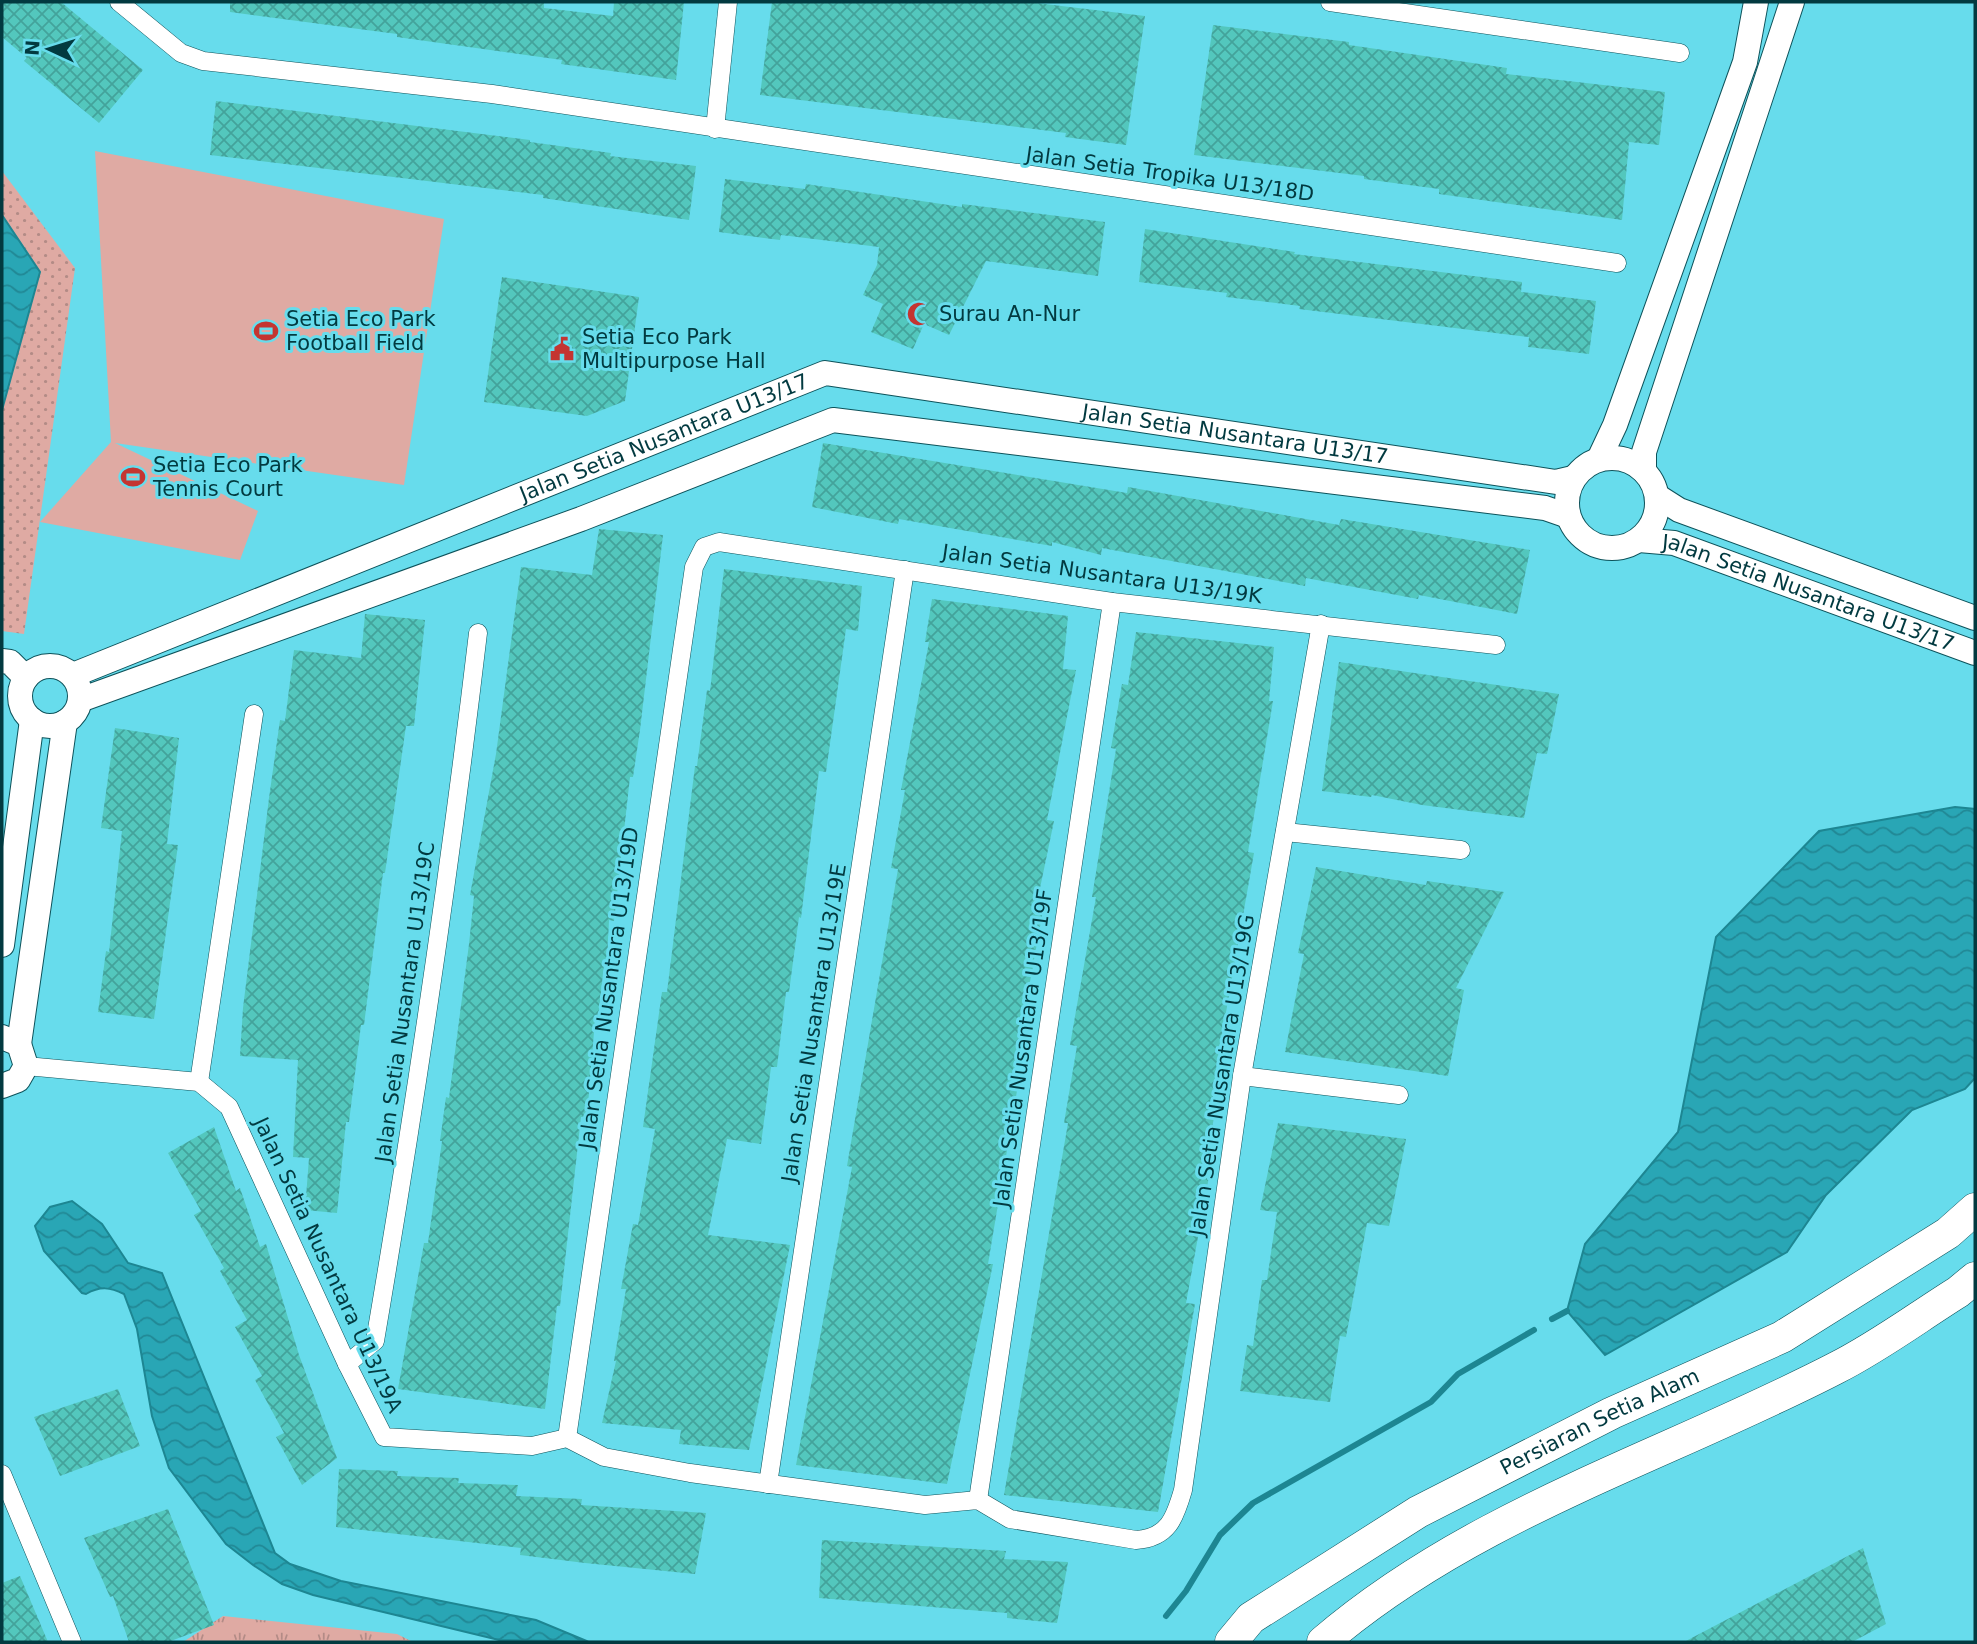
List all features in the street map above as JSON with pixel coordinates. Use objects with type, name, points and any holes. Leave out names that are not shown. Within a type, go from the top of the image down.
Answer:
[{"type":"highway","name":"Persiaran Setia Alam","points":[[1231,1642],[1251,1618],[1418,1512],[1612,1413],[1782,1337],[1948,1233],[1975,1209]]},
{"type":"highway","points":[[1323,1642],[1354,1616],[1453,1550],[1601,1476],[1838,1368],[1958,1292],[1975,1278]]},
{"type":"main road","points":[[1599,459],[1615,425],[1745,62],[1756,2]]},
{"type":"main road","points":[[1644,471],[1623,458],[1599,459],[1589,463],[1573,478],[1568,490],[1568,516],[1584,540],[1597,546],[1626,547],[1639,540],[1654,520],[1657,496],[1644,471],[1644,452],[1791,2]]},
{"type":"main road","name":"Jalan Setia Nusantara U13/17","points":[[73,674],[825,373],[1556,482],[1573,478]]},
{"type":"main road","name":"Jalan Setia Nusantara U13/17","points":[[80,700],[581,519],[833,420],[1545,508],[1568,516]]},
{"type":"main road","name":"Jalan Setia Nusantara U13/17","points":[[1657,496],[1679,510],[1975,618]]},
{"type":"main road","name":"Jalan Setia Nusantara U13/17","points":[[1639,540],[1674,543],[1975,653]]},
{"type":"main road","points":[[2,661],[10,662],[26,678]]},
{"type":"main road","points":[[2,945],[18,708],[20,691],[26,678],[36,668],[48,665],[62,667],[73,674],[79,686],[80,700],[75,713],[65,722],[52,726],[18,708]]},
{"type":"main road","points":[[2,1086],[18,1080],[15,1049],[65,722]]},
{"type":"street","name":"Jalan Setia Tropika U13/18D","points":[[119,2],[181,52],[203,61],[492,94],[1617,263]]},
{"type":"street","points":[[715,129],[728,2]]},
{"type":"street","points":[[1330,2],[1680,53]]},
{"type":"street","name":"Jalan Setia Nusantara U13/19K","points":[[704,547],[719,542],[1112,602],[1496,645]]},
{"type":"street","name":"Jalan Setia Nusantara U13/19D","points":[[566,1438],[694,567],[704,547]]},
{"type":"street","name":"Jalan Setia Nusantara U13/19E","points":[[768,1483],[905,570]]},
{"type":"street","name":"Jalan Setia Nusantara U13/19F","points":[[978,1500],[1112,602]]},
{"type":"street","name":"Jalan Setia Nusantara U13/19G","points":[[978,1500],[1010,1519],[1136,1540],[1152,1539],[1166,1531],[1177,1513],[1183,1490],[1242,1076],[1321,624]]},
{"type":"street","name":"Jalan Setia Nusantara U13/19C","points":[[347,1364],[375,1341],[456,814],[478,633]]},
{"type":"street","points":[[15,1049],[199,1082],[254,714]]},
{"type":"street","points":[[1285,832],[1461,850]]},
{"type":"street","points":[[1242,1076],[1399,1095]]},
{"type":"street","name":"Jalan Setia Nusantara U13/19A","points":[[199,1082],[229,1107],[347,1364],[384,1437],[532,1446],[566,1438]]},
{"type":"street","points":[[566,1438],[604,1457],[768,1483],[925,1505],[978,1500]]},
{"type":"street","points":[[2,1474],[72,1642]]},
{"type":"green space","name":"Setia Eco Park Football Field","points":[[95,151],[444,219],[404,485],[115,443],[258,511],[240,560],[40,522],[111,442]]},
{"type":"green space","points":[[2,171],[75,268],[24,634],[2,631]]},
{"type":"green space","points":[[223,1616],[397,1634],[413,1642],[183,1642]]},
{"type":"water","points":[[2,215],[40,272],[2,410]]},
{"type":"water","points":[[1955,807],[1975,809],[1975,1078],[1965,1089],[1912,1110],[1826,1195],[1787,1252],[1605,1355],[1567,1311],[1585,1244],[1678,1132],[1716,937],[1819,831]]},
{"type":"water","points":[[72,1201],[102,1224],[128,1263],[162,1273],[275,1553],[290,1564],[341,1581],[536,1620],[588,1642],[499,1640],[313,1595],[282,1584],[226,1544],[169,1468],[152,1416],[137,1329],[124,1294],[105,1288],[82,1293],[44,1251],[35,1226],[50,1207]]},
{"type":"building","points":[[2,2],[61,2],[143,70],[99,123],[24,61],[27,58],[2,37]]},
{"type":"building","points":[[230,2],[533,2],[544,3],[544,8],[613,16],[614,2],[684,2],[676,80],[561,64],[562,60],[397,37],[397,34],[230,12]]},
{"type":"building","points":[[772,2],[1028,2],[1145,16],[1126,145],[1065,137],[1066,133],[760,95]]},
{"type":"building","points":[[1213,25],[1349,42],[1349,45],[1507,68],[1506,74],[1665,92],[1659,145],[1629,142],[1622,220],[1439,194],[1439,189],[1364,179],[1364,176],[1194,155]]},
{"type":"building","points":[[216,101],[530,140],[611,153],[610,156],[696,166],[689,220],[543,198],[543,195],[210,155]]},
{"type":"building","points":[[725,179],[805,189],[806,184],[962,207],[962,204],[1105,222],[1098,276],[986,261],[949,335],[924,324],[913,349],[871,332],[883,304],[863,295],[877,265],[879,247],[781,235],[780,240],[719,232]]},
{"type":"building","points":[[1145,229],[1295,252],[1294,254],[1522,282],[1521,292],[1596,301],[1589,354],[1528,347],[1529,337],[1299,309],[1300,306],[1226,297],[1227,293],[1139,282]]},
{"type":"building","name":"Setia Eco Park Multipurpose Hall","points":[[502,277],[639,297],[625,401],[587,416],[484,402]]},
{"type":"building","points":[[823,443],[1127,493],[1128,487],[1339,525],[1341,519],[1530,550],[1517,614],[1419,595],[1418,599],[1306,578],[1305,586],[1102,548],[1101,555],[1052,542],[1052,546],[899,519],[898,524],[812,507]]},
{"type":"building","points":[[599,529],[663,535],[640,730],[633,777],[630,777],[614,921],[609,920],[607,965],[604,964],[598,1020],[595,1020],[587,1117],[581,1117],[560,1306],[557,1306],[545,1409],[398,1389],[424,1243],[428,1243],[469,944],[474,896],[470,895],[496,754],[521,567],[592,575]]},
{"type":"building","points":[[724,569],[862,586],[858,631],[846,629],[826,772],[819,771],[801,918],[799,917],[789,992],[786,992],[777,1067],[771,1067],[761,1144],[727,1139],[708,1235],[790,1245],[749,1450],[679,1444],[681,1430],[602,1423],[616,1361],[626,1289],[621,1289],[633,1224],[638,1225],[655,1129],[643,1127],[662,992],[667,992],[695,766],[707,690],[710,691]]},
{"type":"building","points":[[932,599],[1068,616],[1063,669],[1076,670],[1047,820],[1054,821],[1039,893],[1046,894],[1019,1042],[1025,1043],[988,1264],[993,1264],[947,1484],[796,1465],[852,1167],[847,1166],[898,869],[891,868],[905,790],[901,790],[929,642],[925,642]]},
{"type":"building","points":[[365,614],[425,620],[414,726],[406,726],[383,873],[364,1025],[361,1025],[349,1122],[346,1122],[337,1213],[305,1210],[309,1158],[293,1157],[298,1060],[240,1056],[243,1008],[269,798],[280,720],[285,721],[294,650],[361,658]]},
{"type":"building","points":[[1136,632],[1274,647],[1269,701],[1273,701],[1248,852],[1254,853],[1215,1075],[1222,1076],[1208,1149],[1214,1149],[1186,1303],[1195,1304],[1158,1512],[1004,1495],[1068,1123],[1064,1123],[1077,1046],[1070,1045],[1096,897],[1092,897],[1116,749],[1111,748],[1122,684],[1128,685]]},
{"type":"building","points":[[1339,662],[1559,694],[1547,754],[1537,753],[1524,818],[1422,805],[1372,795],[1322,791]]},
{"type":"building","points":[[115,728],[179,738],[167,844],[178,845],[154,1019],[98,1012],[106,951],[109,952],[122,831],[101,828]]},
{"type":"building","points":[[1316,867],[1426,885],[1427,881],[1504,892],[1456,988],[1464,990],[1448,1076],[1285,1052],[1304,954],[1298,953]]},
{"type":"building","points":[[1278,1123],[1406,1139],[1389,1226],[1367,1223],[1346,1337],[1340,1336],[1330,1402],[1240,1391],[1247,1345],[1253,1346],[1262,1280],[1267,1280],[1277,1212],[1260,1210]]},
{"type":"building","points":[[214,1127],[236,1191],[240,1188],[260,1247],[266,1244],[299,1355],[337,1458],[302,1485],[276,1437],[284,1433],[255,1380],[262,1376],[235,1327],[247,1320],[220,1271],[224,1268],[194,1215],[201,1211],[168,1153]]},
{"type":"building","points":[[118,1389],[140,1446],[60,1476],[34,1417]]},
{"type":"building","points":[[339,1469],[398,1471],[397,1476],[459,1478],[458,1483],[518,1485],[516,1496],[582,1499],[581,1505],[706,1513],[695,1574],[520,1555],[521,1548],[336,1527]]},
{"type":"building","points":[[168,1509],[214,1625],[168,1642],[129,1642],[113,1596],[110,1597],[84,1538]]},
{"type":"building","points":[[822,1540],[1006,1551],[1004,1559],[1068,1562],[1057,1623],[1007,1618],[1007,1613],[819,1598]]},
{"type":"building","points":[[1863,1548],[1886,1624],[1852,1642],[1684,1642]]},
{"type":"building","points":[[20,1576],[48,1642],[2,1642],[2,1583]]},
{"type":"waterway","points":[[1552,1319],[1567,1311]]},
{"type":"waterway","points":[[1166,1616],[1186,1591],[1220,1535],[1253,1503],[1431,1402],[1458,1374],[1534,1330]]},
{"type":"place","name":"Surau An-Nur","points":[[919,314]]},
{"type":"place","name":"Setia Eco Park Football Field","points":[[266,331]]},
{"type":"place","name":"Setia Eco Park Multipurpose Hall","points":[[562,349]]},
{"type":"place","name":"Setia Eco Park Tennis Court","points":[[133,477]]}]
